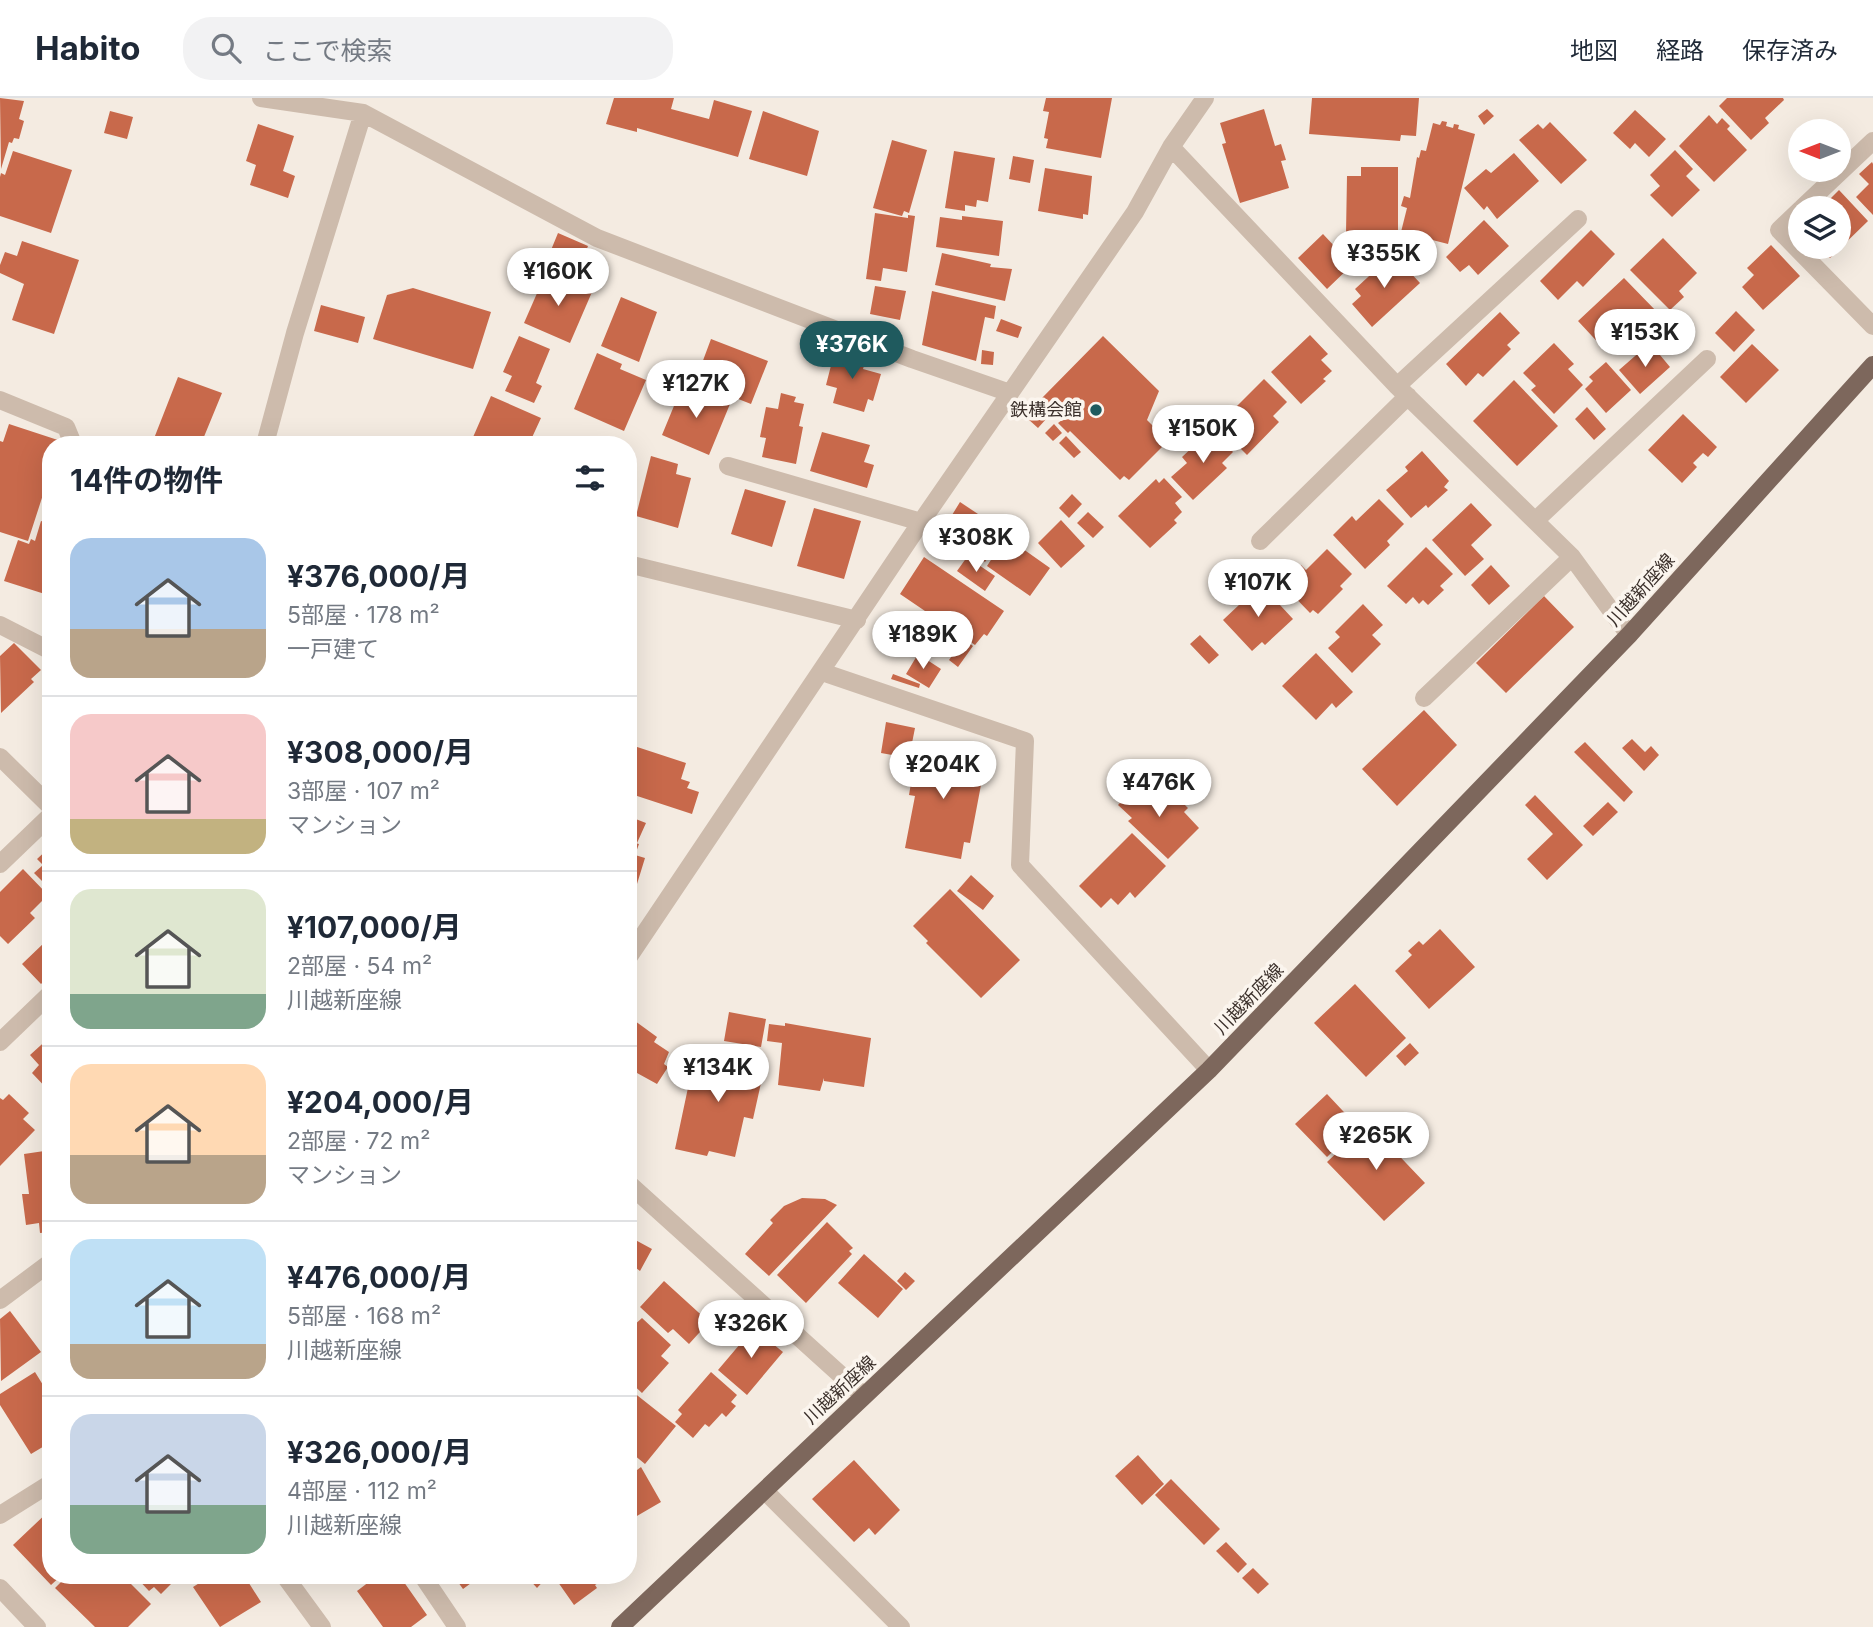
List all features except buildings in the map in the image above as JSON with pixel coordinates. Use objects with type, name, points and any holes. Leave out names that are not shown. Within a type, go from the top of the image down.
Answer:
[{"type":"main road","name":"川越新座線","points":[[620,1627],[1209,1070],[1629,635],[1873,365]]},
{"type":"street","points":[[261,98],[363,113],[597,238],[912,359],[1010,393]]},
{"type":"street","points":[[637,945],[921,522],[1135,212],[1171,147],[1203,98]]},
{"type":"street","points":[[267,436],[295,333],[363,113]]},
{"type":"street","points":[[1815,196],[1873,141]]},
{"type":"street","points":[[1171,147],[1402,391],[1572,557],[1629,635]]},
{"type":"street","points":[[1260,541],[1402,391],[1577,219]]},
{"type":"street","points":[[1788,221],[1779,229],[1788,238]]},
{"type":"street","points":[[1808,259],[1873,326]]},
{"type":"street","points":[[1536,520],[1707,359]]},
{"type":"street","points":[[0,400],[66,427],[70,436]]},
{"type":"street","points":[[728,466],[921,522]]},
{"type":"street","points":[[1424,698],[1572,557]]},
{"type":"street","points":[[637,566],[857,620]]},
{"type":"street","points":[[0,625],[42,646]]},
{"type":"street","points":[[822,672],[1025,741],[1020,865],[1209,1070]]},
{"type":"street","points":[[0,757],[42,798]]},
{"type":"street","points":[[0,864],[42,824]]},
{"type":"street","points":[[0,1042],[42,1002]]},
{"type":"street","points":[[637,1191],[864,1396]]},
{"type":"street","points":[[0,1300],[42,1269]]},
{"type":"street","points":[[0,1515],[42,1489]]},
{"type":"street","points":[[765,1490],[901,1627]]},
{"type":"street","points":[[291,1584],[322,1627]]},
{"type":"street","points":[[428,1584],[457,1627]]},
{"type":"street","points":[[0,1588],[37,1627]]},
{"type":"place","name":"鉄構会館","points":[[1096,410]]}]
